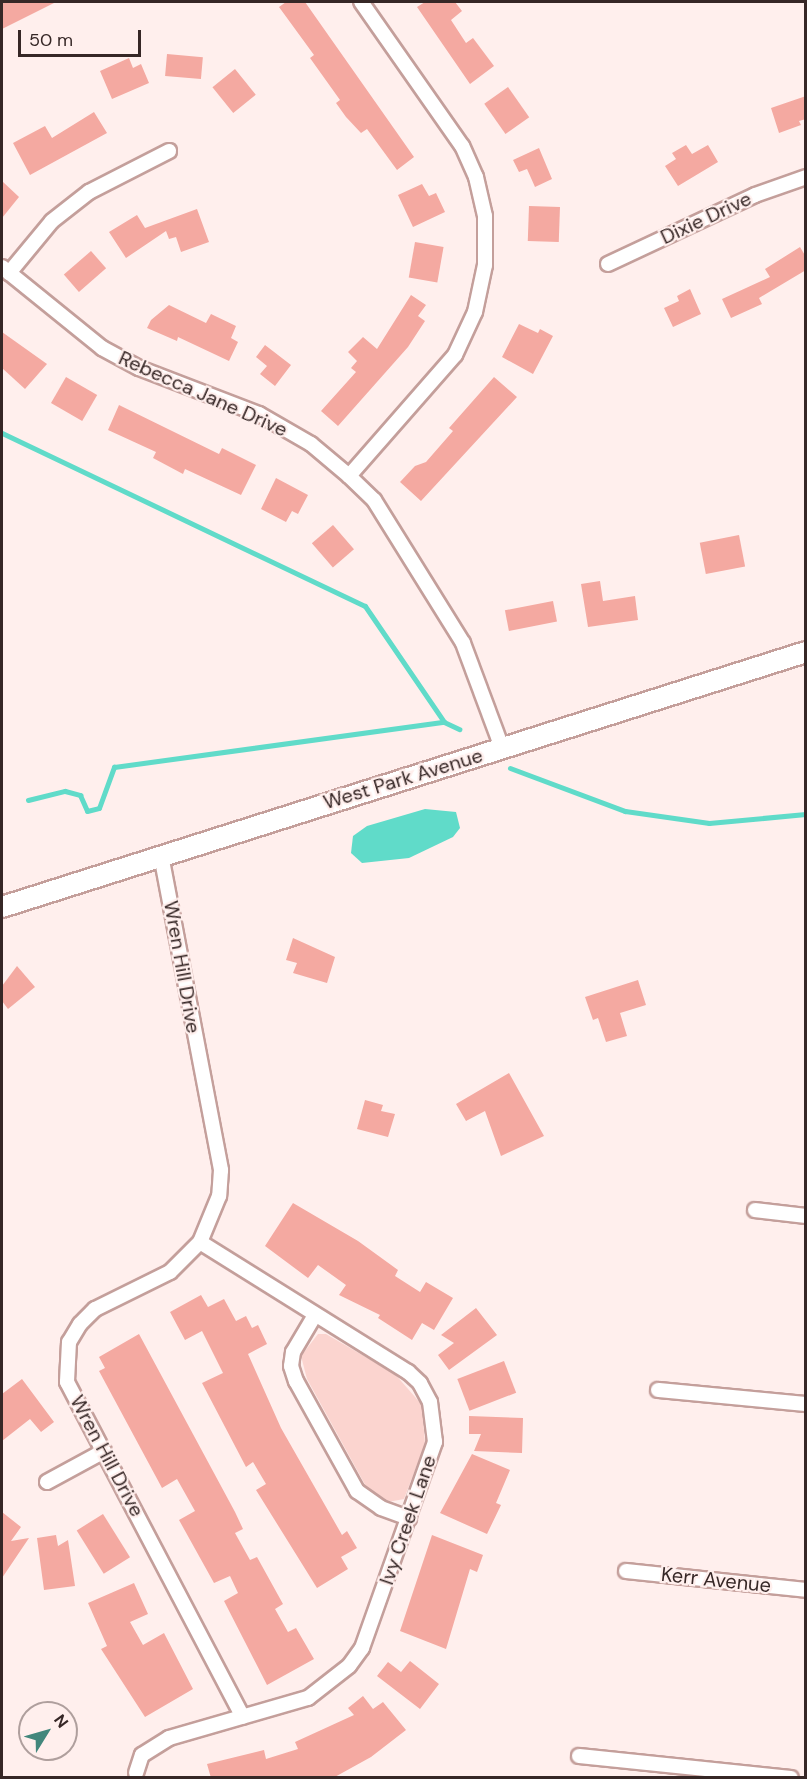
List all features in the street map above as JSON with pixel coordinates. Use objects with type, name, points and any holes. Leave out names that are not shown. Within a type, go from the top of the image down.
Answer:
[{"type":"main road","name":"West Park Avenue","points":[[2,907],[806,652]]},
{"type":"street","points":[[349,476],[455,355],[475,312],[485,265],[485,216],[471,167],[462,146],[361,2]]},
{"type":"street","points":[[5,270],[52,221],[89,192],[169,151]]},
{"type":"street","name":"Dixie Drive","points":[[608,264],[755,195],[806,177]]},
{"type":"street","name":"Rebecca Jane Drive","points":[[5,270],[102,348],[139,368],[259,414],[311,444],[374,500],[463,643],[502,748]]},
{"type":"street","name":"Wren Hill Drive","points":[[161,855],[221,1170],[219,1196],[200,1242],[170,1272],[95,1309],[69,1342],[67,1382],[243,1717]]},
{"type":"street","points":[[755,1210],[806,1216]]},
{"type":"street","name":"Ivy Creek Lane","points":[[136,1773],[142,1755],[169,1738],[308,1698],[349,1666],[362,1648],[435,1442],[430,1402],[420,1383],[408,1372],[200,1242]]},
{"type":"street","points":[[315,1315],[293,1352],[291,1366],[296,1381],[357,1491],[381,1508],[409,1518]]},
{"type":"street","points":[[658,1390],[806,1404]]},
{"type":"street","points":[[47,1482],[104,1451]]},
{"type":"street","name":"Kerr Avenue","points":[[626,1571],[806,1590]]},
{"type":"street","points":[[579,1756],[791,1778]]},
{"type":"shaded area","points":[[318,1334],[326,1334],[395,1374],[422,1405],[425,1444],[404,1499],[388,1502],[368,1490],[307,1379],[301,1356]]},
{"type":"water","points":[[425,809],[456,812],[460,828],[453,837],[409,858],[362,863],[351,853],[353,836],[367,826]]},
{"type":"building","points":[[2,2],[56,2],[2,29]]},
{"type":"building","points":[[286,2],[305,2],[414,157],[397,170],[367,129],[361,133],[336,103],[340,100],[310,58],[314,55],[279,7]]},
{"type":"building","points":[[425,2],[455,2],[462,11],[451,20],[466,43],[473,38],[494,66],[470,84],[417,7]]},
{"type":"building","points":[[167,54],[203,57],[201,79],[165,76]]},
{"type":"building","points":[[129,58],[133,68],[141,64],[149,83],[112,99],[100,71]]},
{"type":"building","points":[[235,69],[256,95],[233,113],[212,87]]},
{"type":"building","points":[[508,87],[529,117],[505,134],[484,104]]},
{"type":"building","points":[[806,96],[806,119],[799,121],[801,125],[779,133],[771,108]]},
{"type":"building","points":[[94,112],[107,133],[30,175],[13,143],[45,126],[52,138]]},
{"type":"building","points":[[686,145],[692,154],[708,145],[718,162],[678,186],[665,166],[676,159],[672,153]]},
{"type":"building","points":[[539,148],[552,179],[535,187],[527,169],[519,172],[513,160]]},
{"type":"building","points":[[2,181],[19,197],[2,218]]},
{"type":"building","points":[[422,184],[429,196],[436,193],[445,212],[413,227],[398,195]]},
{"type":"building","points":[[529,206],[560,207],[559,242],[528,241]]},
{"type":"building","points":[[197,209],[209,242],[181,252],[176,237],[169,239],[166,231],[126,258],[109,232],[137,215],[145,228]]},
{"type":"building","points":[[415,242],[444,247],[437,282],[409,277]]},
{"type":"building","points":[[800,247],[806,257],[806,270],[759,298],[762,304],[731,318],[722,299],[770,277],[765,269]]},
{"type":"building","points":[[91,251],[106,268],[79,292],[64,275]]},
{"type":"building","points":[[690,289],[701,314],[673,327],[664,308],[679,301],[677,296]]},
{"type":"building","points":[[411,295],[426,305],[418,316],[425,321],[408,347],[338,426],[321,411],[356,372],[351,368],[357,361],[348,352],[363,337],[377,349]]},
{"type":"building","points":[[169,305],[206,323],[211,314],[236,326],[231,338],[238,342],[229,361],[178,337],[177,341],[147,328],[151,320]]},
{"type":"building","points":[[519,324],[538,333],[540,329],[553,336],[533,374],[502,357]]},
{"type":"building","points":[[2,332],[47,364],[25,389],[2,368]]},
{"type":"building","points":[[265,345],[291,365],[275,386],[260,374],[267,366],[256,357]]},
{"type":"building","points":[[66,377],[97,395],[82,421],[51,403]]},
{"type":"building","points":[[494,377],[517,397],[421,501],[400,482],[415,466],[426,462],[453,431],[449,428]]},
{"type":"building","points":[[119,405],[219,454],[222,448],[256,465],[241,495],[185,469],[183,474],[153,458],[156,452],[108,430]]},
{"type":"building","points":[[276,478],[308,495],[298,514],[292,511],[286,522],[261,509]]},
{"type":"building","points":[[333,525],[354,549],[333,568],[312,543]]},
{"type":"building","points":[[739,535],[745,566],[706,574],[700,543]]},
{"type":"building","points":[[600,581],[603,601],[635,596],[638,620],[588,627],[581,584]]},
{"type":"building","points":[[553,601],[557,622],[509,631],[505,610]]},
{"type":"building","points":[[293,938],[335,957],[327,983],[293,973],[297,963],[286,960]]},
{"type":"building","points":[[17,966],[35,987],[8,1009],[2,1001],[2,986]]},
{"type":"building","points":[[638,980],[646,1005],[620,1013],[627,1036],[606,1042],[598,1018],[593,1020],[585,997]]},
{"type":"building","points":[[509,1073],[544,1136],[501,1156],[485,1111],[466,1121],[456,1104]]},
{"type":"building","points":[[365,1100],[383,1105],[381,1111],[395,1114],[388,1137],[357,1129]]},
{"type":"building","points":[[293,1203],[358,1241],[398,1270],[395,1276],[420,1292],[426,1282],[453,1298],[434,1330],[422,1323],[412,1340],[378,1318],[380,1315],[339,1295],[346,1285],[318,1265],[308,1278],[265,1246]]},
{"type":"building","points":[[201,1295],[208,1307],[224,1299],[236,1321],[246,1316],[252,1328],[258,1325],[267,1344],[248,1354],[281,1428],[342,1535],[347,1531],[357,1548],[341,1557],[348,1569],[317,1588],[256,1490],[266,1484],[253,1462],[246,1467],[202,1383],[223,1373],[202,1331],[185,1340],[170,1312]]},
{"type":"building","points":[[476,1308],[497,1335],[449,1370],[438,1355],[454,1343],[441,1335]]},
{"type":"building","points":[[139,1334],[235,1512],[243,1529],[235,1533],[250,1560],[257,1557],[283,1604],[275,1609],[288,1632],[296,1628],[314,1659],[267,1685],[224,1601],[238,1593],[230,1576],[214,1583],[179,1520],[195,1511],[177,1479],[162,1488],[99,1371],[105,1368],[99,1357]]},
{"type":"building","points":[[504,1361],[516,1393],[470,1411],[457,1379]]},
{"type":"building","points":[[22,1379],[54,1422],[41,1432],[30,1419],[2,1441],[2,1394]]},
{"type":"building","points":[[469,1416],[523,1418],[522,1453],[474,1451],[481,1434],[469,1434]]},
{"type":"building","points":[[472,1454],[510,1470],[496,1503],[501,1505],[487,1534],[440,1513]]},
{"type":"building","points":[[2,1512],[21,1527],[11,1541],[29,1538],[2,1578]]},
{"type":"building","points":[[103,1514],[130,1557],[104,1574],[77,1530]]},
{"type":"building","points":[[56,1535],[58,1546],[68,1540],[75,1586],[44,1590],[37,1538]]},
{"type":"building","points":[[432,1535],[483,1555],[477,1572],[470,1569],[446,1649],[400,1631]]},
{"type":"building","points":[[134,1583],[148,1614],[130,1622],[143,1645],[164,1633],[193,1689],[145,1717],[101,1649],[107,1646],[88,1603]]},
{"type":"building","points":[[410,1661],[439,1684],[420,1709],[377,1676],[388,1662],[401,1672]]},
{"type":"building","points":[[363,1696],[373,1709],[383,1702],[406,1730],[371,1757],[333,1778],[211,1778],[207,1764],[264,1750],[266,1759],[298,1749],[295,1742],[354,1715],[348,1708]]},
{"type":"waterway","points":[[2,433],[365,606],[444,722],[459,729]]},
{"type":"waterway","points":[[28,800],[65,791],[80,795],[87,811],[99,808],[114,767],[444,722]]},
{"type":"waterway","points":[[510,768],[625,811],[709,823],[806,814]]}]
